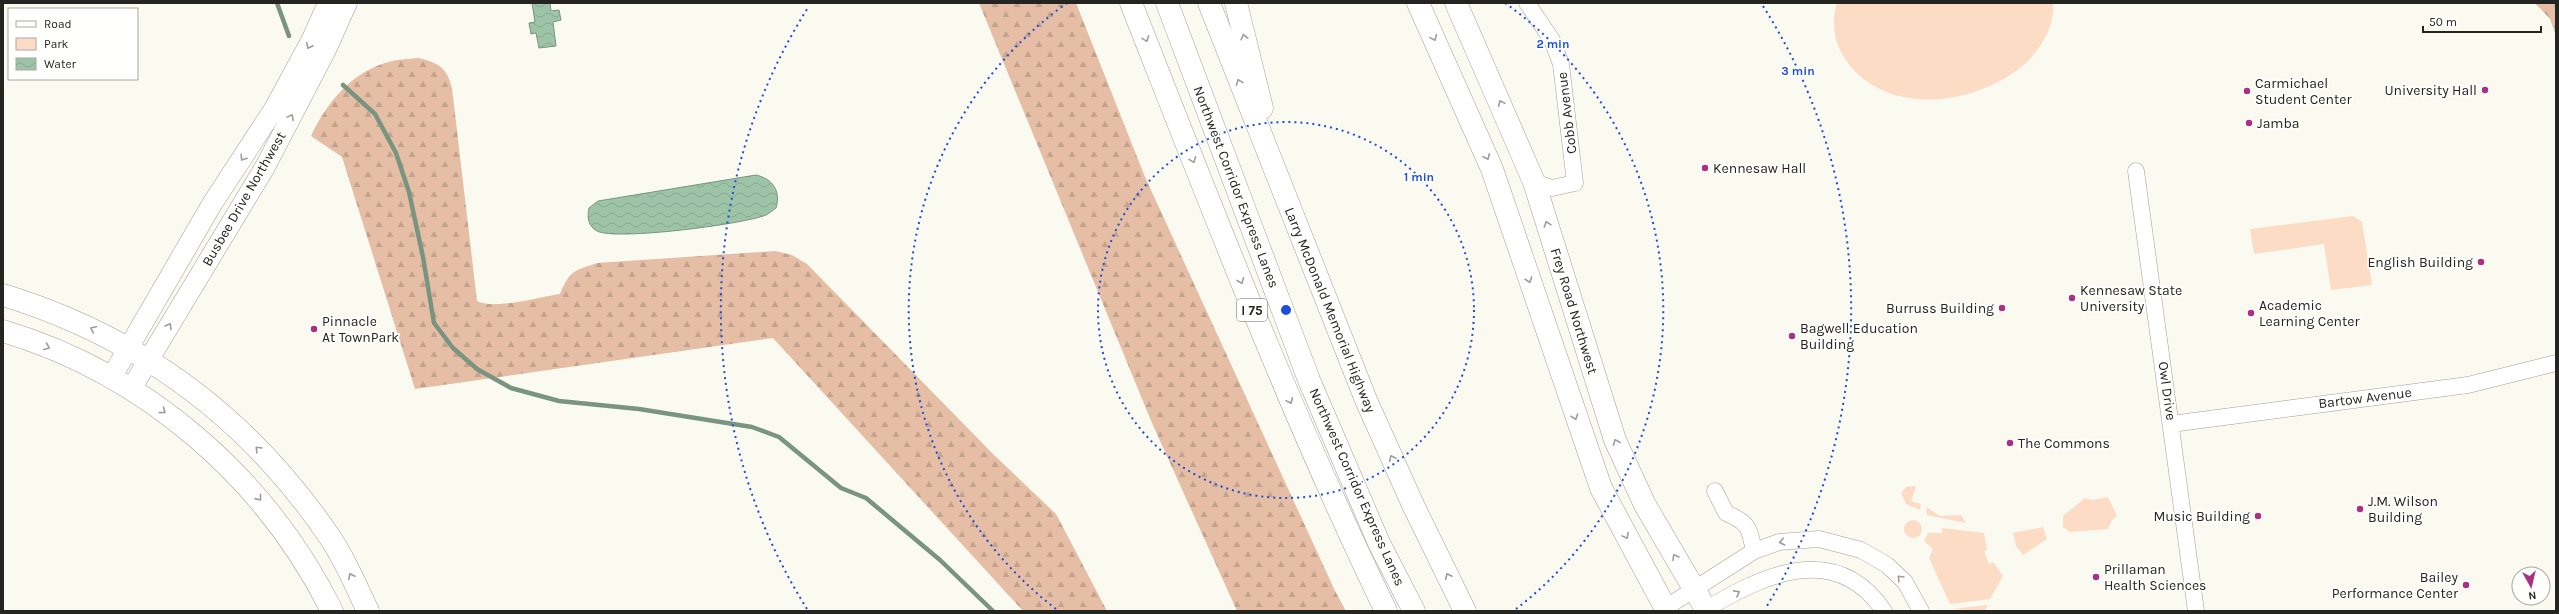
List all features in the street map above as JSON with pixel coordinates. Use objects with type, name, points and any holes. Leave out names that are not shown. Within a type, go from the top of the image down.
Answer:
[{"type":"main road","name":"I 75","points":[[1131,3],[1278,373],[1347,530],[1386,611]]},
{"type":"main road","name":"Northwest Corridor Express Lanes","points":[[1167,3],[1309,380],[1379,543],[1414,611]]},
{"type":"main road","name":"Larry McDonald Memorial Highway","points":[[1209,3],[1284,197],[1366,400],[1414,506],[1465,611]]},
{"type":"main road","points":[[1236,3],[1284,197]]},
{"type":"main road","points":[[1418,3],[1492,169],[1600,488],[1666,609]]},
{"type":"main road","name":"Frey Road Northwest","points":[[1456,3],[1534,182],[1615,440],[1645,505],[1705,610]]},
{"type":"main road","points":[[3,295],[34,304],[83,324],[128,347],[150,360],[217,409],[277,468],[330,537],[368,611]]},
{"type":"main road","points":[[3,331],[60,352],[131,389],[218,454],[246,482],[282,528],[332,611]]},
{"type":"street","name":"Busbee Drive Northwest","points":[[111,378],[212,204],[274,109],[312,39],[328,3]]},
{"type":"street","name":"Busbee Drive Northwest","points":[[131,389],[150,360],[268,161],[326,50],[347,3]]},
{"type":"street","name":"Cobb Avenue","points":[[1527,3],[1546,30],[1561,64],[1575,183],[1552,188],[1534,182]]},
{"type":"street","name":"Owl Drive","points":[[2136,171],[2196,611]]},
{"type":"street","name":"Bartow Avenue","points":[[2171,424],[2468,384],[2556,362]]},
{"type":"street","points":[[1715,491],[1726,513],[1739,518],[1749,527],[1754,551]]},
{"type":"street","points":[[1666,609],[1754,551],[1779,542],[1799,539],[1828,540],[1852,546],[1874,557],[1898,576],[1909,589],[1921,611]]},
{"type":"street","points":[[1705,610],[1774,575],[1810,568],[1836,573],[1855,583],[1872,596],[1884,611]]},
{"type":"green space","points":[[979,3],[1076,3],[1145,177],[1335,591],[1346,611],[1237,611],[1152,423]]},
{"type":"green space","points":[[1837,3],[2053,3],[2053,11],[2050,27],[2038,50],[2027,62],[2008,76],[1987,87],[1963,95],[1939,99],[1915,99],[1892,94],[1871,84],[1846,61],[1838,45],[1834,29]]},
{"type":"green space","points":[[2535,3],[2556,3],[2556,36],[2550,19]]},
{"type":"green space","points":[[419,58],[437,64],[441,67],[448,76],[452,88],[477,301],[506,304],[560,294],[567,280],[574,272],[597,263],[775,251],[792,255],[807,264],[993,454],[1056,514],[1107,611],[1023,611],[773,338],[415,389],[342,157],[311,136],[324,113],[340,92],[350,82],[372,68],[389,62],[402,59]]},
{"type":"green space","points":[[2353,216],[2362,222],[2372,285],[2331,290],[2324,244],[2254,254],[2250,229]]},
{"type":"green space","points":[[1906,487],[1916,487],[1911,501],[1921,504],[1920,510],[1906,504],[1901,493]]},
{"type":"green space","points":[[2108,497],[2117,516],[2112,520],[2108,529],[2070,532],[2063,527],[2063,516],[2085,498],[2092,500]]},
{"type":"green space","points":[[1926,507],[1940,516],[1961,515],[1966,523],[1927,515]]},
{"type":"green space","points":[[1913,520],[1919,523],[1922,529],[1919,535],[1913,538],[1907,535],[1904,529],[1907,523]]},
{"type":"green space","points":[[2043,527],[2047,539],[2023,555],[2016,546],[2013,533]]},
{"type":"green space","points":[[1942,528],[1984,533],[1987,550],[1984,551],[1989,564],[1993,562],[2003,576],[1990,599],[1950,604],[1929,558],[1933,549],[1924,541],[1928,533],[1942,533]]},
{"type":"green space","points":[[1988,605],[1985,611],[1952,609]]},
{"type":"water","points":[[532,3],[550,3],[551,11],[559,10],[561,20],[553,22],[556,46],[539,48],[536,33],[531,34],[529,23],[535,22]]},
{"type":"water","points":[[756,175],[767,179],[771,183],[776,191],[777,202],[776,208],[766,215],[753,219],[708,227],[628,234],[609,234],[597,231],[592,227],[589,221],[589,208],[598,201]]},
{"type":"waterway","points":[[277,3],[289,36]]},
{"type":"waterway","points":[[343,85],[375,114],[396,153],[409,192],[423,257],[434,323],[453,348],[477,369],[511,388],[559,401],[639,409],[752,427],[779,437],[841,488],[866,498],[940,560],[993,611]]},
{"type":"place","name":"University Hall","points":[[2485,90]]},
{"type":"place","name":"Carmichael Student Center","points":[[2247,91]]},
{"type":"place","name":"Jamba","points":[[2249,123]]},
{"type":"place","name":"Kennesaw Hall","points":[[1705,168]]},
{"type":"place","name":"English Building","points":[[2481,262]]},
{"type":"place","name":"Kennesaw State University","points":[[2072,298]]},
{"type":"place","name":"Burruss Building","points":[[2002,308]]},
{"type":"place","name":"Academic Learning Center","points":[[2251,313]]},
{"type":"place","name":"Pinnacle At TownPark","points":[[314,329]]},
{"type":"place","name":"Bagwell Education Building","points":[[1792,336]]},
{"type":"place","name":"The Commons","points":[[2010,443]]},
{"type":"place","name":"J.M. Wilson Building","points":[[2360,509]]},
{"type":"place","name":"Music Building","points":[[2258,516]]},
{"type":"place","name":"Prillaman Health Sciences","points":[[2096,577]]},
{"type":"place","name":"Bailey Performance Center","points":[[2466,585]]}]
